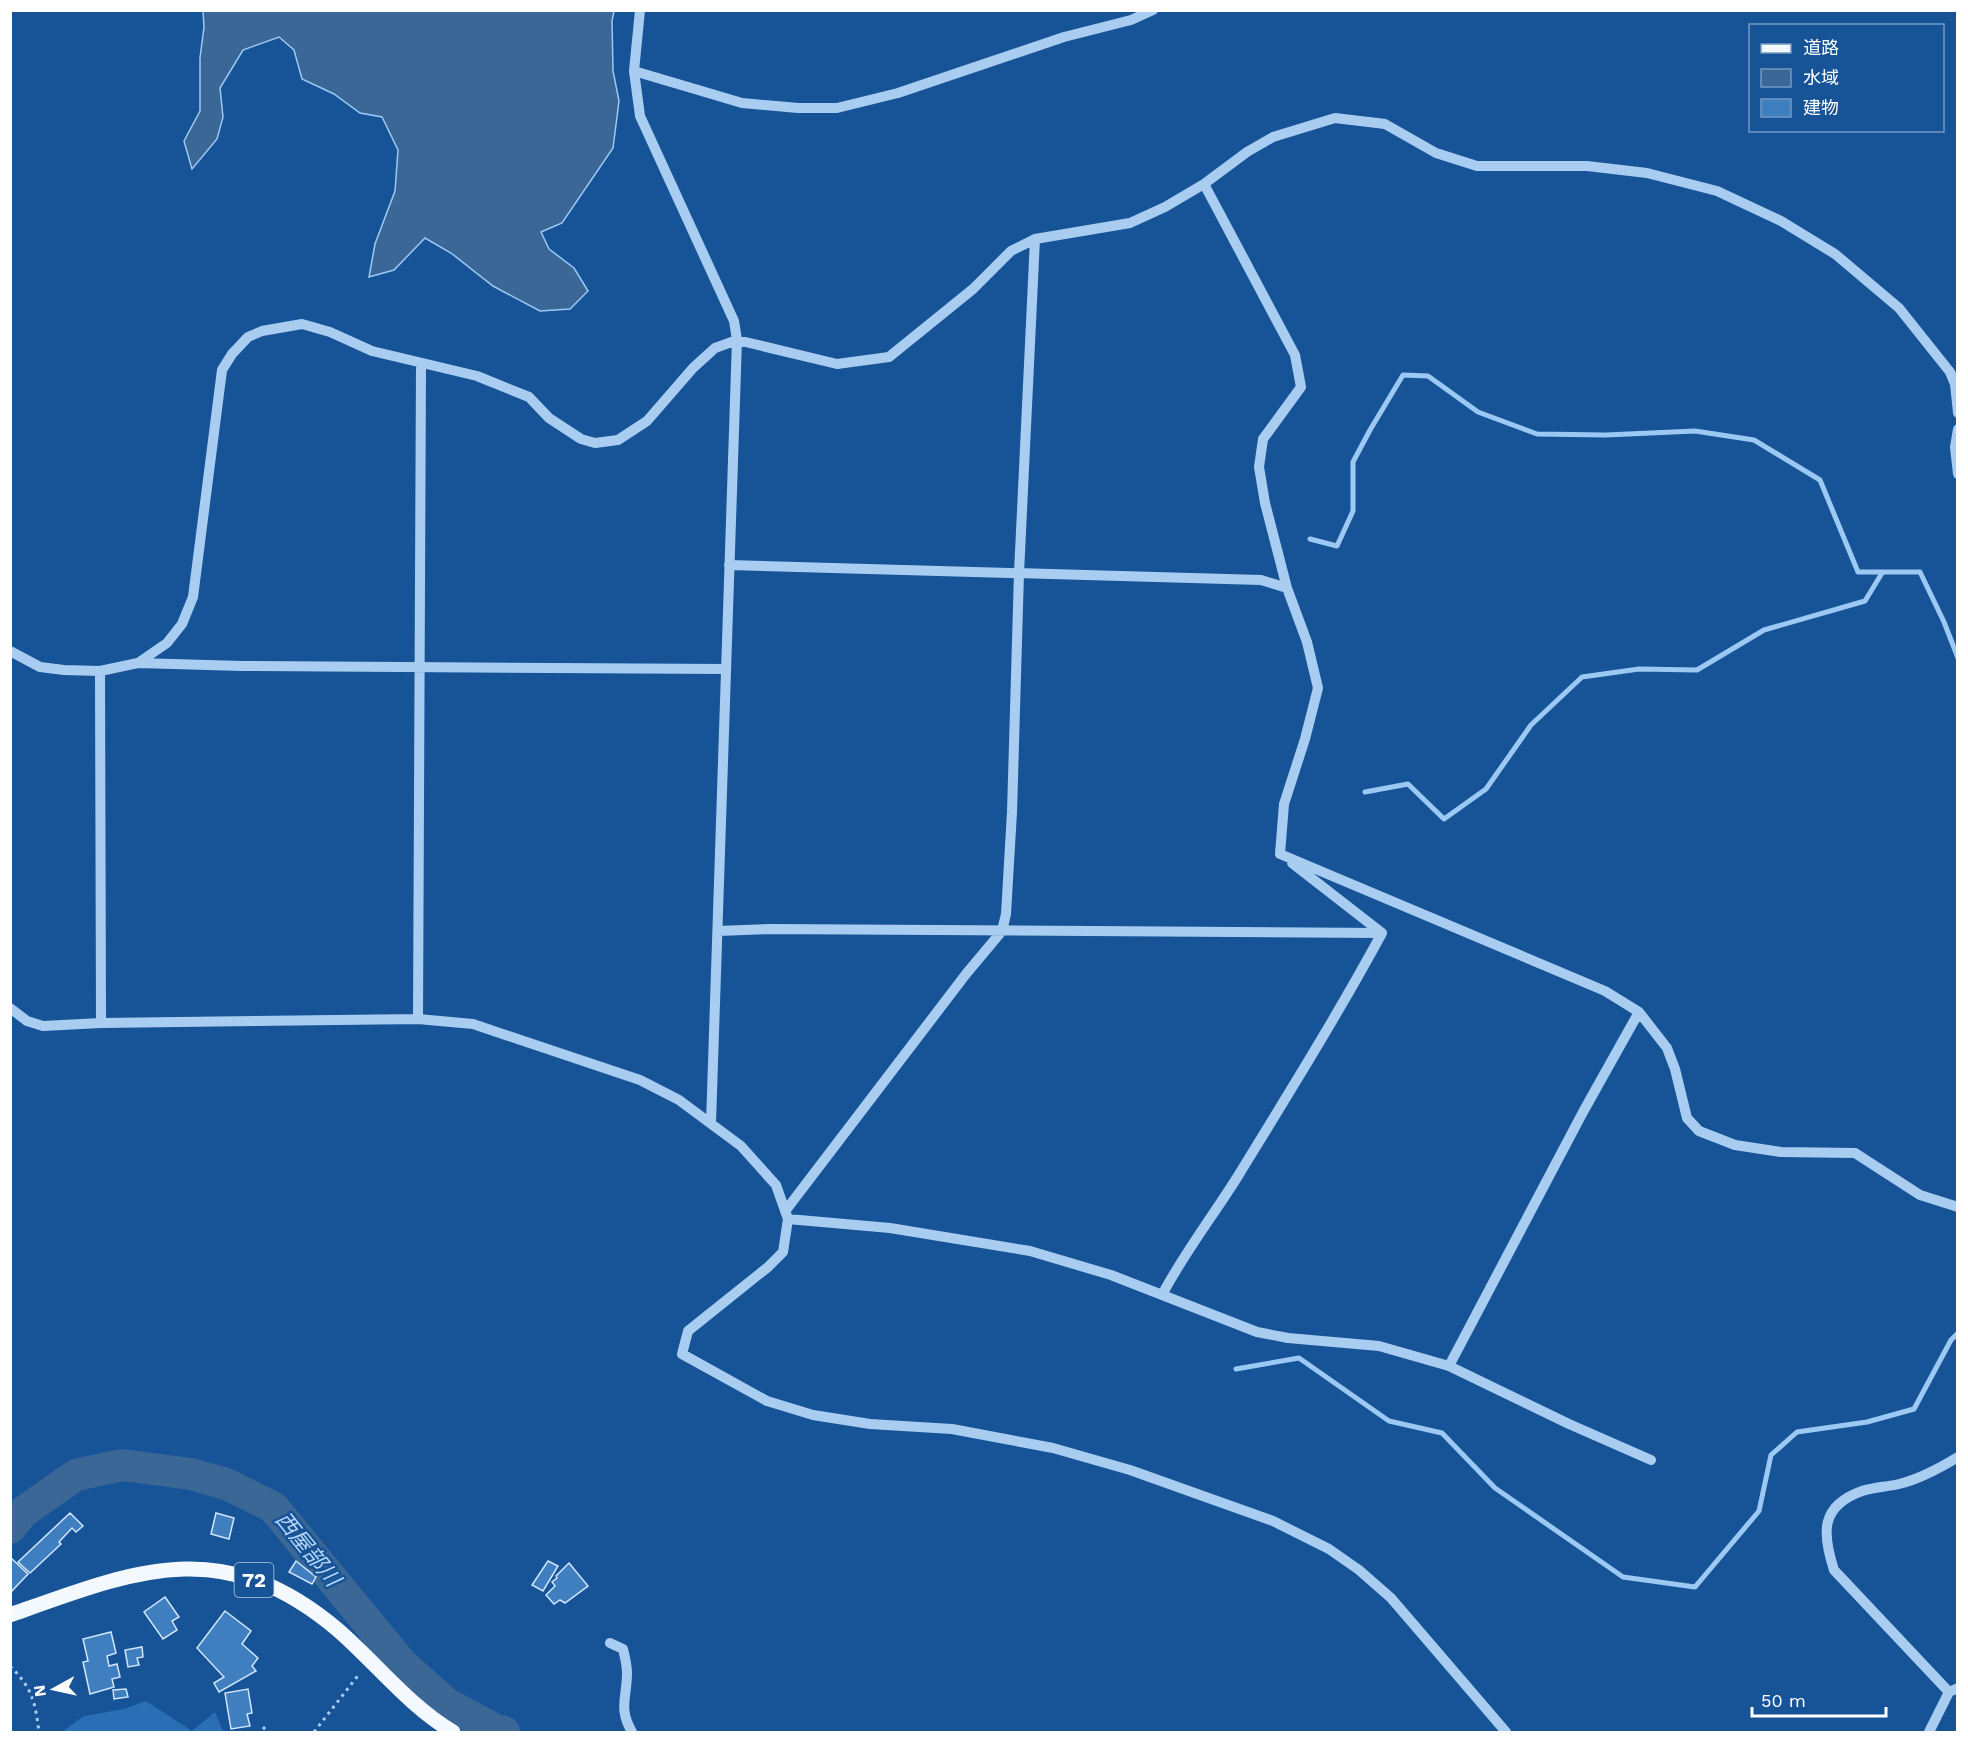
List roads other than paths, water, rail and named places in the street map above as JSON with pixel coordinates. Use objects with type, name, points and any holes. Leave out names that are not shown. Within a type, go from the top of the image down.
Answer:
[{"type":"main road","name":"72","points":[[10,1615],[122,1577],[146,1572],[188,1568],[228,1572],[249,1578],[299,1601],[337,1629],[410,1699],[453,1732]]},
{"type":"street","points":[[640,10],[634,71],[640,116],[734,321],[737,340],[711,1123]]},
{"type":"street","points":[[634,71],[742,103],[798,108],[837,108],[898,93],[1064,37],[1131,20],[1153,10]]},
{"type":"street","points":[[138,663],[167,643],[182,624],[193,597],[222,370],[232,354],[248,337],[262,331],[302,324],[330,332],[372,351],[477,376],[529,397],[549,418],[581,439],[595,444],[618,440],[647,421],[693,368],[715,348],[737,340],[837,364],[889,357],[973,289],[1011,251],[1035,239],[1130,223],[1165,207],[1204,184],[1246,152],[1274,137],[1335,118],[1385,124],[1436,153],[1477,166],[1587,166],[1647,172],[1717,191],[1781,221],[1835,254],[1899,308],[1950,372],[1955,384],[1958,412]]},
{"type":"street","points":[[1204,184],[1296,355],[1301,387],[1263,439],[1259,467],[1265,503],[1287,588],[1307,642],[1318,688],[1305,739],[1284,804],[1280,854]]},
{"type":"street","points":[[787,1215],[966,974],[1002,931],[1006,914],[1012,812],[1019,573],[1035,239]]},
{"type":"street","points":[[418,1019],[421,363]]},
{"type":"street","points":[[1958,429],[1955,447],[1958,474]]},
{"type":"street","points":[[729,565],[1261,580],[1287,588]]},
{"type":"street","points":[[10,651],[40,667],[100,671],[138,663],[242,666],[726,669]]},
{"type":"street","points":[[100,671],[100,1023]]},
{"type":"street","points":[[1280,854],[1382,933]]},
{"type":"street","points":[[1280,854],[1605,991],[1639,1012],[1667,1048],[1675,1069],[1687,1118],[1699,1131],[1735,1145],[1781,1152],[1855,1154],[1920,1195],[1958,1207]]},
{"type":"street","points":[[718,931],[770,929],[1382,933]]},
{"type":"street","points":[[1162,1295],[1172,1275],[1236,1178],[1348,995],[1382,933]]},
{"type":"street","points":[[10,1008],[27,1021],[43,1026],[100,1023],[418,1019],[473,1024],[640,1080],[679,1100],[741,1146],[776,1185],[787,1215],[783,1252],[768,1267],[688,1331],[682,1354],[766,1401],[813,1415],[870,1424],[952,1429],[1053,1448],[1130,1470],[1273,1521],[1329,1549],[1359,1570],[1391,1598],[1506,1732]]},
{"type":"street","points":[[1449,1366],[1583,1112],[1639,1012]]},
{"type":"street","points":[[787,1215],[890,1228],[1030,1251],[1111,1275],[1257,1332],[1288,1338],[1378,1346],[1449,1366],[1569,1424],[1651,1460]]},
{"type":"street","points":[[1929,1732],[1953,1690],[1833,1569],[1826,1545],[1826,1522],[1841,1501],[1862,1491],[1900,1484],[1937,1470],[1958,1457]]},
{"type":"street","points":[[610,1643],[623,1649],[627,1671],[623,1710],[625,1720],[632,1732]]},
{"type":"water","points":[[203,11],[614,11],[612,21],[613,71],[619,101],[613,148],[562,223],[541,232],[549,249],[574,268],[588,291],[570,309],[540,311],[493,286],[451,253],[425,238],[394,270],[369,277],[375,244],[395,191],[398,150],[382,117],[360,113],[334,94],[302,79],[294,50],[279,37],[243,50],[220,88],[223,117],[217,139],[192,169],[184,141],[200,111]]},
{"type":"waterway","points":[[1310,539],[1337,546],[1353,511],[1353,462],[1370,430],[1403,375],[1428,376],[1478,412],[1537,434],[1606,435],[1695,431],[1754,440],[1820,480],[1858,572],[1920,572],[1958,658]]},
{"type":"waterway","points":[[1365,792],[1408,784],[1444,819],[1486,789],[1531,725],[1582,677],[1639,669],[1697,670],[1764,630],[1865,601],[1882,573]]},
{"type":"waterway","points":[[1236,1369],[1299,1358],[1389,1421],[1442,1433],[1495,1488],[1623,1577],[1695,1587],[1759,1511],[1771,1455],[1797,1432],[1867,1422],[1914,1409],[1951,1340],[1958,1333]]},
{"type":"waterway","name":"西屋部川","points":[[10,1528],[23,1512],[76,1475],[122,1465],[191,1474],[226,1484],[273,1507],[402,1664],[447,1704],[504,1732]]}]
